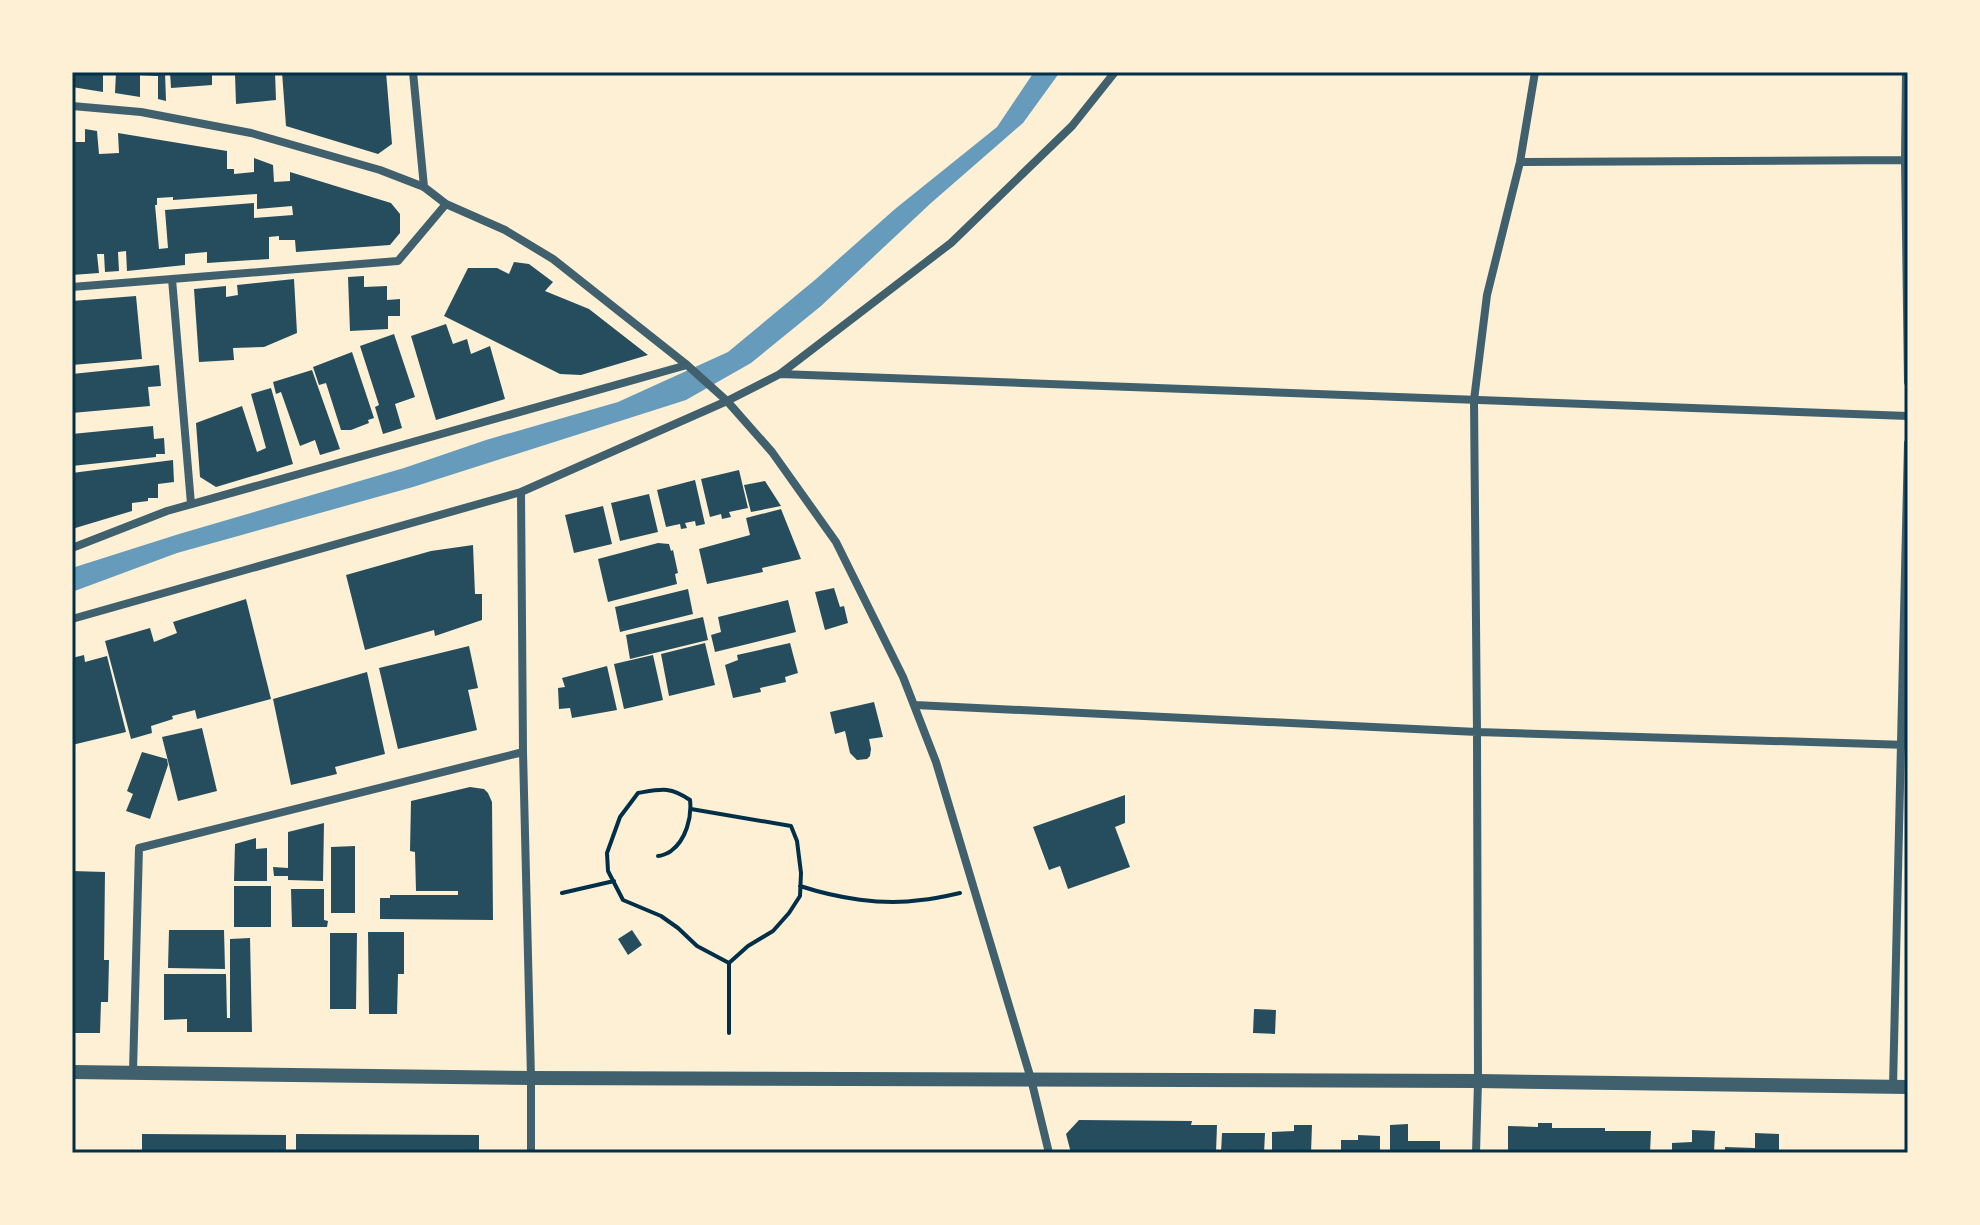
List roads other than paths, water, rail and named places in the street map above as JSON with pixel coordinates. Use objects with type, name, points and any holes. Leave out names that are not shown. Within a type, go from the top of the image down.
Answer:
[{"type":"street","points":[[413,72],[424,187]]},
{"type":"street","points":[[72,619],[521,492],[727,401],[780,374],[951,243],[1072,126],[1115,72]]},
{"type":"street","points":[[1476,1153],[1474,400],[1487,295],[1520,162],[1535,72]]},
{"type":"street","points":[[1906,72],[1908,382]]},
{"type":"street","points":[[72,106],[141,112],[251,133],[380,170],[424,187],[446,204],[505,230],[553,259],[687,365],[727,401],[772,452],[836,542],[915,705],[936,762],[1031,1079],[1049,1153]]},
{"type":"street","points":[[1520,162],[1906,160]]},
{"type":"street","points":[[72,287],[398,261],[446,204]]},
{"type":"street","points":[[172,279],[191,504]]},
{"type":"street","points":[[72,548],[167,511],[687,365]]},
{"type":"street","points":[[780,374],[1908,416]]},
{"type":"street","points":[[72,1072],[531,1078],[1478,1081],[1900,1087],[1908,443]]},
{"type":"street","points":[[521,492],[531,1153]]},
{"type":"street","points":[[915,705],[1477,732],[1905,745]]},
{"type":"street","points":[[133,1071],[139,848],[523,752]]},
{"type":"water","points":[[1034,72],[1060,72],[1023,123],[931,203],[821,306],[751,363],[686,400],[413,487],[177,553],[72,592],[72,568],[618,402],[728,352],[895,209],[997,127]]}]
